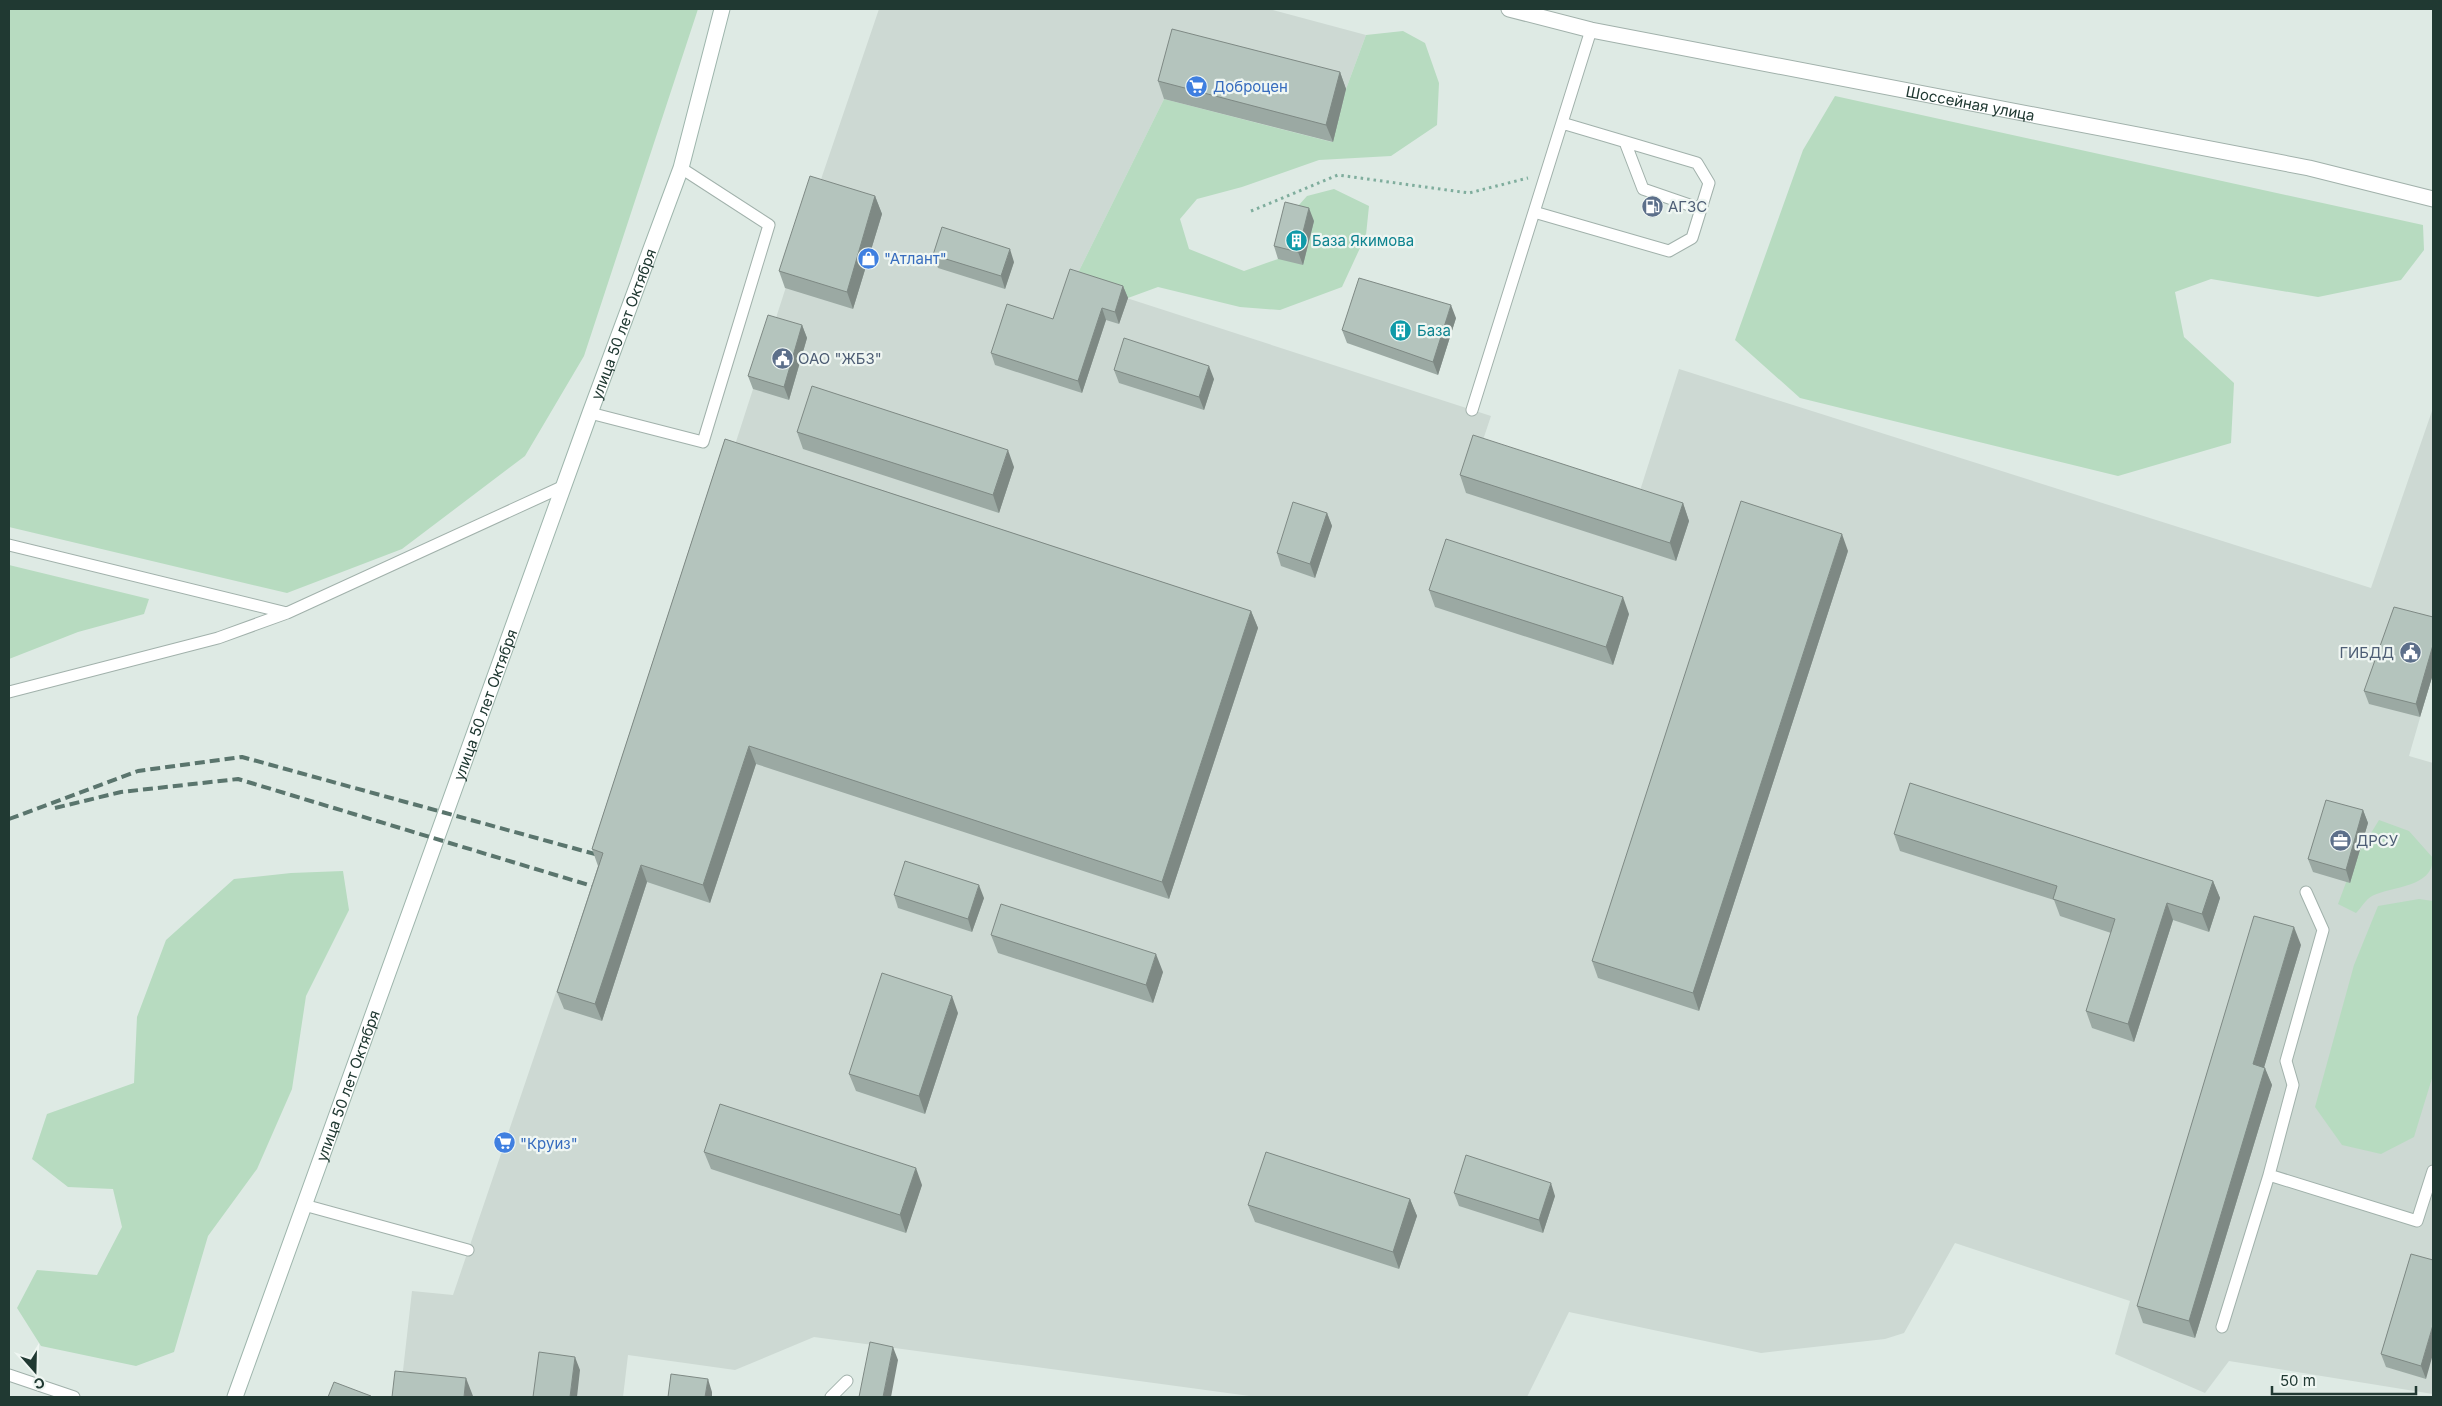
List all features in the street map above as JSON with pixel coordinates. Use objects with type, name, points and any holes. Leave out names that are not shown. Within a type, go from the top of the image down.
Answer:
[{"type":"main road","name":"улица 50 лет Октября","points":[[235,1397],[590,413],[681,168],[722,9]]},
{"type":"main road","name":"Шоссейная улица","points":[[1509,9],[1591,30],[2309,168],[2433,199]]},
{"type":"lane","points":[[1472,410],[1591,30]]},
{"type":"lane","points":[[1534,212],[1669,251],[1692,238],[1708,183],[1698,163],[1562,123]]},
{"type":"lane","points":[[1625,142],[1643,189],[1701,209]]},
{"type":"lane","points":[[590,413],[703,442],[769,225],[681,168]]},
{"type":"lane","points":[[9,692],[218,638],[287,613],[564,486]]},
{"type":"lane","points":[[9,544],[287,613]]},
{"type":"lane","points":[[2222,1327],[2269,1175],[2293,1085],[2286,1061],[2323,930],[2306,892]]},
{"type":"lane","points":[[2269,1175],[2417,1221],[2433,1171]]},
{"type":"lane","points":[[304,1205],[468,1250]]},
{"type":"lane","points":[[9,1375],[74,1397]]},
{"type":"lane","points":[[831,1397],[847,1381]]},
{"type":"path","points":[[1251,211],[1338,175],[1469,192],[1546,174]]},
{"type":"shaded area","points":[[879,9],[1269,9],[1366,35],[1346,89],[1333,142],[1164,99],[1074,281],[1491,416],[1479,452],[1636,503],[1679,369],[2371,588],[2433,408],[2433,673],[2409,756],[2433,763],[2433,1394],[2229,1361],[2205,1393],[2115,1354],[2130,1301],[1955,1243],[1904,1333],[1885,1339],[1761,1353],[1569,1312],[1527,1397],[1257,1397],[814,1337],[735,1370],[628,1355],[623,1397],[400,1397],[412,1291],[453,1295],[599,866],[816,194]]},
{"type":"green space","points":[[9,9],[698,9],[584,356],[525,456],[402,549],[287,593],[9,527]]},
{"type":"green space","points":[[1403,31],[1425,43],[1439,83],[1437,125],[1391,156],[1319,160],[1242,187],[1197,199],[1180,219],[1189,249],[1244,271],[1278,259],[1290,215],[1307,196],[1334,189],[1369,206],[1366,235],[1342,287],[1280,310],[1240,307],[1158,287],[1128,298],[1074,281],[1164,99],[1332,142],[1346,89],[1366,35]]},
{"type":"green space","points":[[1835,96],[2423,225],[2424,250],[2401,280],[2318,297],[2211,279],[2175,292],[2184,337],[2234,383],[2231,443],[2118,476],[1800,398],[1735,340],[1803,150]]},
{"type":"green space","points":[[9,565],[149,599],[144,614],[78,632],[9,659]]},
{"type":"green space","points":[[2379,820],[2409,831],[2433,858],[2431,868],[2419,881],[2372,896],[2356,913],[2338,904],[2354,861]]},
{"type":"green space","points":[[343,871],[349,910],[306,996],[292,1089],[257,1169],[208,1236],[174,1352],[136,1366],[41,1346],[17,1308],[37,1270],[97,1275],[122,1227],[113,1189],[68,1187],[32,1159],[47,1114],[134,1083],[137,1017],[166,940],[234,879],[291,873]]},
{"type":"green space","points":[[2419,899],[2433,901],[2433,1075],[2414,1137],[2381,1154],[2342,1145],[2315,1107],[2354,965],[2378,906]]},
{"type":"building","points":[[1172,29],[1340,72],[1326,125],[1158,81]]},
{"type":"building","points":[[810,176],[875,196],[847,292],[779,271]]},
{"type":"building","points":[[1285,202],[1309,208],[1298,252],[1274,246]]},
{"type":"building","points":[[942,227],[1010,249],[1001,276],[933,255]]},
{"type":"building","points":[[1070,269],[1123,286],[1115,312],[1102,308],[1078,381],[991,353],[1007,304],[1053,319]]},
{"type":"building","name":"База","points":[[1359,278],[1451,305],[1433,362],[1342,330]]},
{"type":"building","points":[[768,315],[802,325],[784,387],[748,376]]},
{"type":"building","points":[[1124,338],[1209,366],[1199,397],[1114,370]]},
{"type":"building","points":[[812,386],[1008,450],[993,495],[797,432]]},
{"type":"building","points":[[1473,435],[1683,503],[1670,543],[1460,475]]},
{"type":"building","points":[[725,439],[1251,611],[1162,882],[749,746],[703,885],[641,865],[595,1004],[557,992],[603,853],[592,849]]},
{"type":"building","points":[[1741,501],[1842,534],[1693,993],[1592,961]]},
{"type":"building","points":[[1293,502],[1327,513],[1310,564],[1277,553]]},
{"type":"building","points":[[1446,539],[1623,597],[1606,647],[1429,590]]},
{"type":"building","name":"ГИБДД","points":[[2394,607],[2433,617],[2433,645],[2416,704],[2364,691]]},
{"type":"building","points":[[1910,783],[2213,881],[2202,914],[2167,903],[2128,1024],[2086,1011],[2115,919],[2053,899],[2057,886],[1894,834]]},
{"type":"building","points":[[2326,800],[2363,810],[2346,870],[2308,859]]},
{"type":"building","points":[[905,861],[979,885],[968,919],[894,895]]},
{"type":"building","points":[[1001,904],[1156,954],[1146,985],[991,935]]},
{"type":"building","points":[[2254,916],[2294,927],[2253,1064],[2265,1068],[2189,1321],[2137,1306]]},
{"type":"building","points":[[882,973],[952,996],[919,1096],[849,1074]]},
{"type":"building","points":[[720,1104],[916,1168],[900,1215],[704,1152]]},
{"type":"building","points":[[1266,1152],[1410,1199],[1393,1252],[1248,1205]]},
{"type":"building","points":[[1466,1155],[1551,1183],[1539,1220],[1454,1193]]},
{"type":"building","points":[[2411,1254],[2433,1260],[2433,1325],[2421,1366],[2381,1354]]},
{"type":"building","points":[[870,1342],[893,1347],[883,1397],[859,1397]]},
{"type":"building","points":[[539,1352],[575,1357],[570,1397],[533,1397]]},
{"type":"building","points":[[395,1371],[466,1378],[464,1397],[392,1397]]},
{"type":"building","points":[[671,1374],[708,1379],[705,1397],[668,1397]]},
{"type":"building","points":[[334,1382],[371,1396],[371,1397],[328,1397]]},
{"type":"railway","points":[[9,819],[138,771],[242,757],[602,856]]},
{"type":"railway","points":[[55,808],[121,792],[238,779],[592,886]]},
{"type":"place","name":"Доброцен","points":[[1197,86]]},
{"type":"place","name":"АГЗС","points":[[1652,206]]},
{"type":"place","name":"База Якимова","points":[[1296,240]]},
{"type":"place","name":"\"Атлант\"","points":[[868,258]]},
{"type":"place","name":"База","points":[[1401,330]]},
{"type":"place","name":"ОАО \"ЖБЗ\"","points":[[782,358]]},
{"type":"place","name":"ГИБДД","points":[[2410,652]]},
{"type":"place","name":"ДРСУ","points":[[2340,840]]},
{"type":"place","name":"\"Круиз\"","points":[[504,1143]]}]
